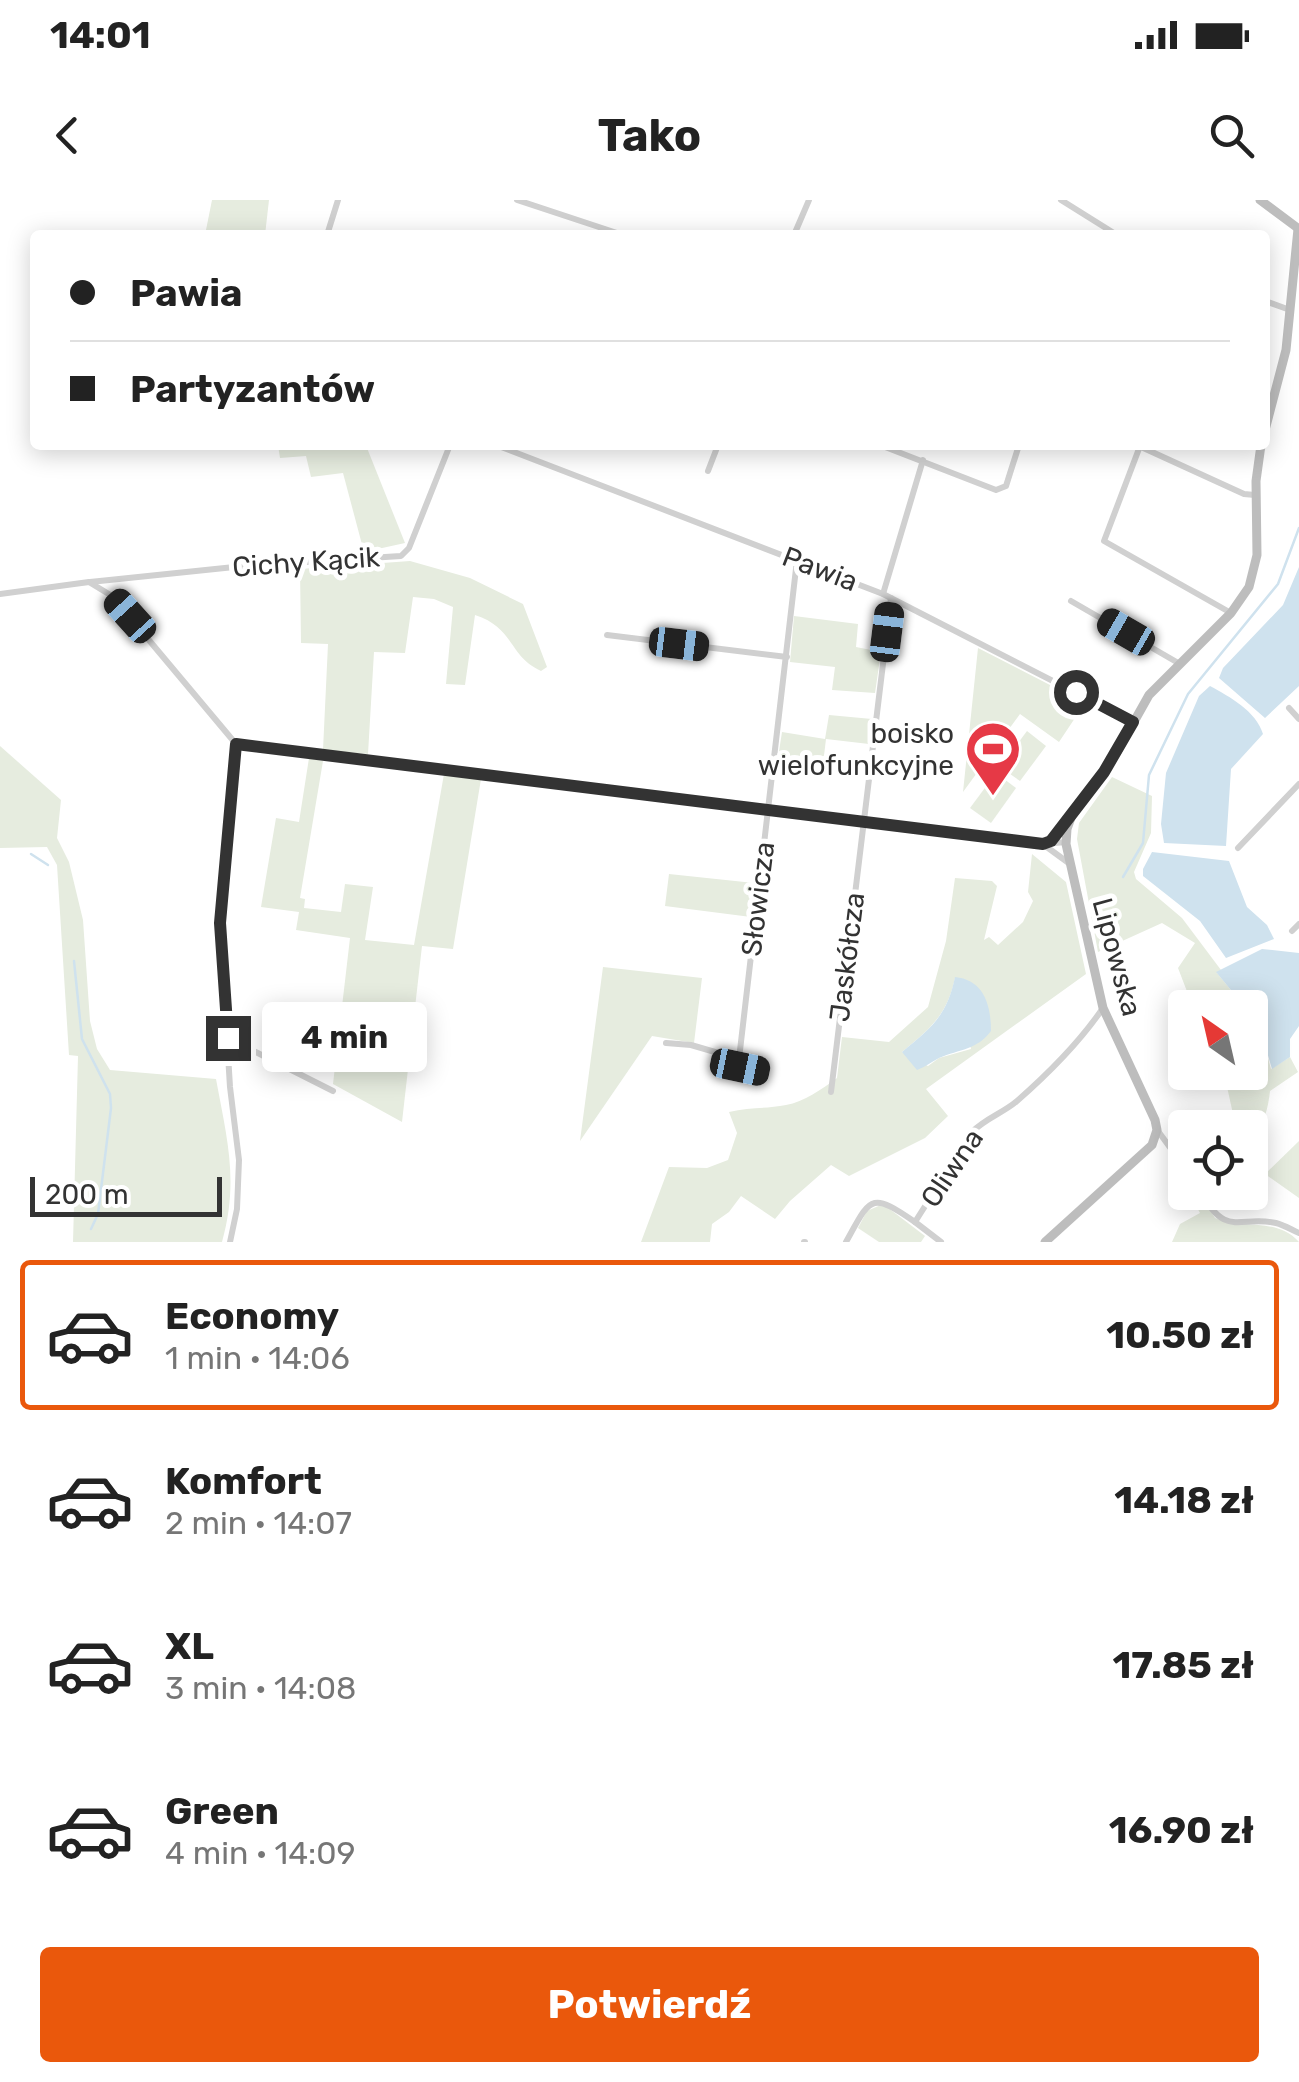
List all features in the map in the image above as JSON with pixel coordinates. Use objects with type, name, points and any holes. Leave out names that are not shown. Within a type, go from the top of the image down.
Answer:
[{"type":"street","points":[[329,230],[338,200]]},
{"type":"street","points":[[517,200],[608,230]]},
{"type":"street","points":[[796,230],[809,200]]},
{"type":"street","points":[[1060,200],[1110,230]]},
{"type":"street","points":[[1260,200],[1299,228],[1284,364],[1270,413]]},
{"type":"street","points":[[1270,302],[1290,310]]},
{"type":"street","name":"Cichy Kącik","points":[[89,582],[244,566],[401,556],[409,548],[448,450]]},
{"type":"street","name":"Pawia","points":[[509,450],[882,594],[1133,722]]},
{"type":"street","points":[[708,471],[716,450]]},
{"type":"street","points":[[894,450],[1003,490],[1017,450]]},
{"type":"street","points":[[908,455],[910,450]]},
{"type":"street","points":[[1138,450],[1104,541],[1231,613]]},
{"type":"street","points":[[1148,450],[1244,494],[1256,495]]},
{"type":"street","name":"Lipowska","points":[[1157,1130],[1102,1008],[1066,843],[1072,816],[1111,762],[1149,695],[1231,613],[1249,587],[1258,539],[1256,495],[1260,450]]},
{"type":"street","points":[[882,594],[923,460]]},
{"type":"street","name":"Słowicza","points":[[739,1060],[797,560]]},
{"type":"street","points":[[0,594],[89,582],[112,596],[236,744],[1048,844],[1066,843]]},
{"type":"street","name":"Jaskółcza","points":[[831,1092],[891,598]]},
{"type":"street","points":[[1071,601],[1180,664]]},
{"type":"street","points":[[607,635],[787,657]]},
{"type":"street","points":[[1289,708],[1299,718]]},
{"type":"street","points":[[230,1242],[239,1173],[220,923],[236,744]]},
{"type":"street","points":[[1238,848],[1299,784]]},
{"type":"street","points":[[1048,844],[1072,816]]},
{"type":"street","points":[[1048,844],[1071,865]]},
{"type":"street","points":[[1292,931],[1299,924]]},
{"type":"street","name":"Oliwna","points":[[846,1242],[865,1208],[874,1202],[884,1201],[915,1222],[972,1132],[1018,1100],[1074,1049],[1102,1008]]},
{"type":"street","points":[[228,1038],[333,1091]]},
{"type":"street","points":[[666,1043],[691,1045],[739,1060],[740,1067],[765,1072]]},
{"type":"street","points":[[1157,1130],[1168,1145]]},
{"type":"street","points":[[1045,1242],[1152,1145],[1157,1130]]},
{"type":"street","points":[[1213,1210],[1219,1218],[1244,1224],[1274,1222],[1299,1232]]},
{"type":"street","points":[[915,1222],[941,1242]]},
{"type":"shaded area","points":[[212,200],[269,200],[266,230],[206,230]]},
{"type":"shaded area","points":[[279,450],[368,450],[405,543],[364,552],[343,473],[311,477],[306,456],[280,458]]},
{"type":"shaded area","points":[[410,561],[470,578],[523,604],[547,667],[541,671],[530,665],[498,627],[475,615],[465,685],[446,684],[453,607],[434,599],[413,597],[405,653],[374,652],[368,754],[323,750],[328,644],[301,643],[300,569]]},
{"type":"shaded area","points":[[794,616],[858,624],[856,647],[881,652],[875,693],[832,690],[835,667],[790,662]]},
{"type":"shaded area","points":[[978,648],[1085,703],[1059,742],[1020,714],[963,792]]},
{"type":"shaded area","points":[[829,715],[872,719],[869,744],[826,739],[823,764],[778,758],[782,732],[825,739]]},
{"type":"shaded area","points":[[1027,731],[1046,746],[1020,781],[1000,767]]},
{"type":"shaded area","points":[[0,746],[61,800],[57,838],[69,862],[83,920],[90,1021],[97,1049],[110,1070],[216,1079],[230,1179],[222,1242],[73,1242],[78,1056],[69,1055],[57,865],[47,847],[0,848]]},
{"type":"shaded area","points":[[309,758],[323,761],[300,898],[305,899],[304,908],[341,912],[345,884],[373,887],[365,940],[414,945],[444,774],[481,779],[453,949],[422,946],[402,1122],[333,1084],[350,938],[296,930],[299,912],[261,907],[276,818],[299,822]]},
{"type":"shaded area","name":"boisko wielofunkcyjne","points":[[996,773],[1016,788],[991,823],[970,808]]},
{"type":"shaded area","points":[[1112,777],[1152,796],[1151,833],[1134,872],[1136,879],[1182,918],[1221,970],[1217,973],[1231,990],[1186,990],[1178,968],[1195,943],[1162,923],[1098,952],[1077,839],[1079,823]]},
{"type":"shaded area","points":[[1032,854],[1066,882],[1086,974],[926,1089],[948,1116],[925,1138],[849,1176],[831,1165],[775,1219],[741,1196],[729,1212],[712,1224],[710,1242],[641,1242],[669,1167],[707,1168],[728,1160],[737,1133],[729,1112],[786,1105],[806,1098],[837,1078],[842,1037],[889,1042],[928,1007],[946,941],[955,878],[992,881],[997,886],[984,940],[989,937],[998,945],[1023,922],[1033,901],[1028,892]],"holes":[[[955,978],[971,1049],[939,1058],[928,1066],[902,1052],[936,1020]]]},
{"type":"shaded area","points":[[669,874],[754,883],[751,917],[665,906]]},
{"type":"shaded area","points":[[603,967],[702,978],[694,1043],[652,1036],[580,1141]]},
{"type":"shaded area","points":[[1290,1057],[1298,1072],[1270,1091],[1266,1110],[1232,1110],[1228,1090],[1268,1090],[1268,1058],[1271,1069]]},
{"type":"shaded area","points":[[1299,1141],[1299,1198],[1268,1176],[1268,1171]]},
{"type":"shaded area","points":[[883,1204],[925,1236],[921,1242],[879,1242],[858,1228],[867,1211]]},
{"type":"shaded area","points":[[1198,1210],[1210,1210],[1215,1218],[1226,1221],[1281,1229],[1299,1242],[1172,1242],[1180,1224],[1200,1213]]},
{"type":"water","points":[[1299,567],[1299,686],[1265,718],[1219,678],[1223,668],[1283,605]]},
{"type":"water","points":[[1210,686],[1248,712],[1263,734],[1231,769],[1226,846],[1164,843],[1161,824],[1166,773],[1199,696]]},
{"type":"water","points":[[1152,852],[1229,861],[1247,907],[1267,925],[1274,939],[1226,958],[1200,921],[1143,876]]},
{"type":"water","points":[[1262,949],[1299,953],[1299,1026],[1290,1039],[1290,1057],[1272,1069],[1268,1056],[1268,990],[1231,990],[1216,972]]},
{"type":"water","points":[[955,977],[973,983],[984,995],[991,1031],[974,1046],[917,1070],[902,1052],[936,1020]]},
{"type":"waterway","points":[[1123,877],[1143,843],[1149,775],[1188,694],[1278,584],[1299,528]]},
{"type":"waterway","points":[[31,854],[48,865]]},
{"type":"waterway","points":[[74,961],[82,1039],[110,1094],[111,1108],[98,1214],[91,1229]]},
{"type":"place","name":"boisko wielofunkcyjne","points":[[993,798]]},
{"type":"route","points":[[228,1038],[220,923],[236,744],[1043,844],[1051,841],[1091,791],[1133,722],[1076,692]]}]
